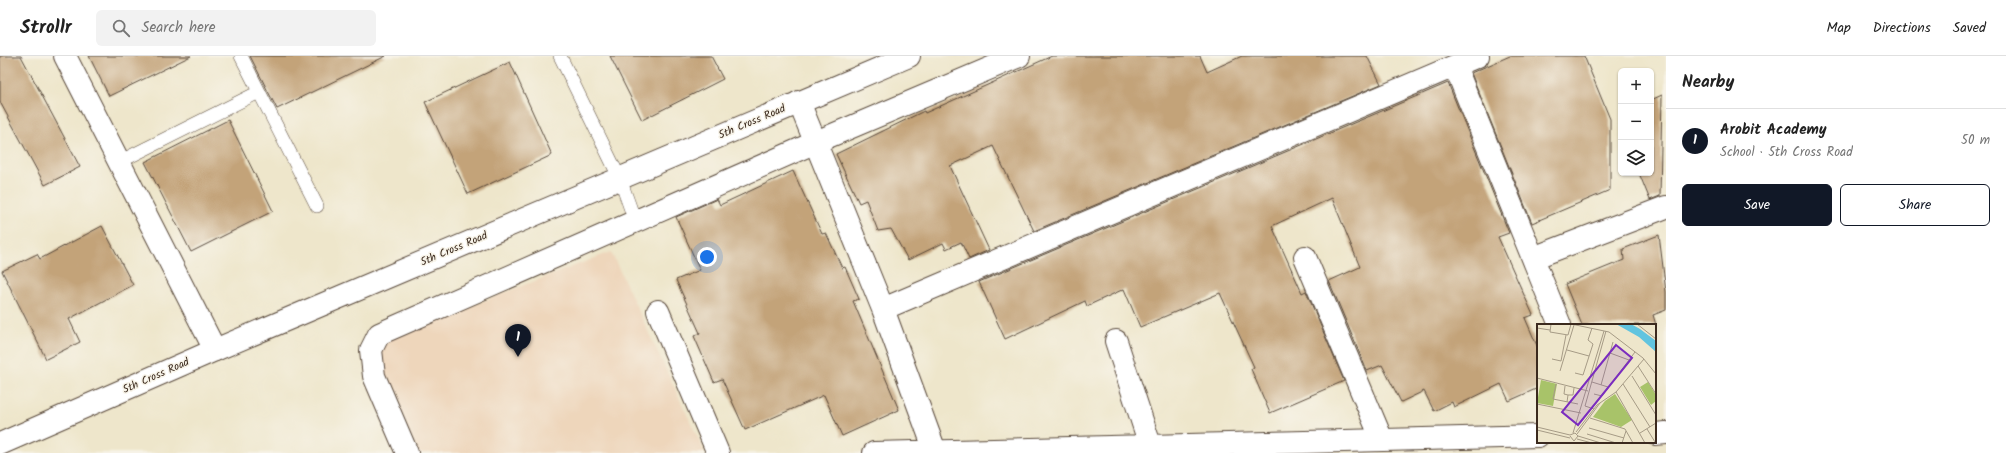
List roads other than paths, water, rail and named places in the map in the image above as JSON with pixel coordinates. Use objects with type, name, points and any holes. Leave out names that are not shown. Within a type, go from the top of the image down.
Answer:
[{"type":"street","points":[[65,56],[215,350]]},
{"type":"street","name":"5th Cross Road","points":[[0,444],[215,350],[909,56]]},
{"type":"street","points":[[407,453],[374,376],[371,350],[379,334],[816,142],[1019,56]]},
{"type":"street","points":[[883,309],[1478,56]]},
{"type":"street","points":[[1455,66],[1560,324]]},
{"type":"street","points":[[799,102],[883,309],[935,451]]},
{"type":"street","points":[[1533,258],[1666,207]]},
{"type":"street","points":[[1305,257],[1382,440]]},
{"type":"street","points":[[658,310],[718,453]]},
{"type":"street","points":[[1116,341],[1150,445]]},
{"type":"street","points":[[1656,434],[1666,433]]},
{"type":"street","points":[[874,453],[1537,436]]},
{"type":"lane","points":[[240,56],[317,206]]},
{"type":"lane","points":[[560,56],[620,179],[635,221]]},
{"type":"lane","points":[[119,162],[259,92]]},
{"type":"place","name":"Arobit Academy","points":[[518,357]]}]
